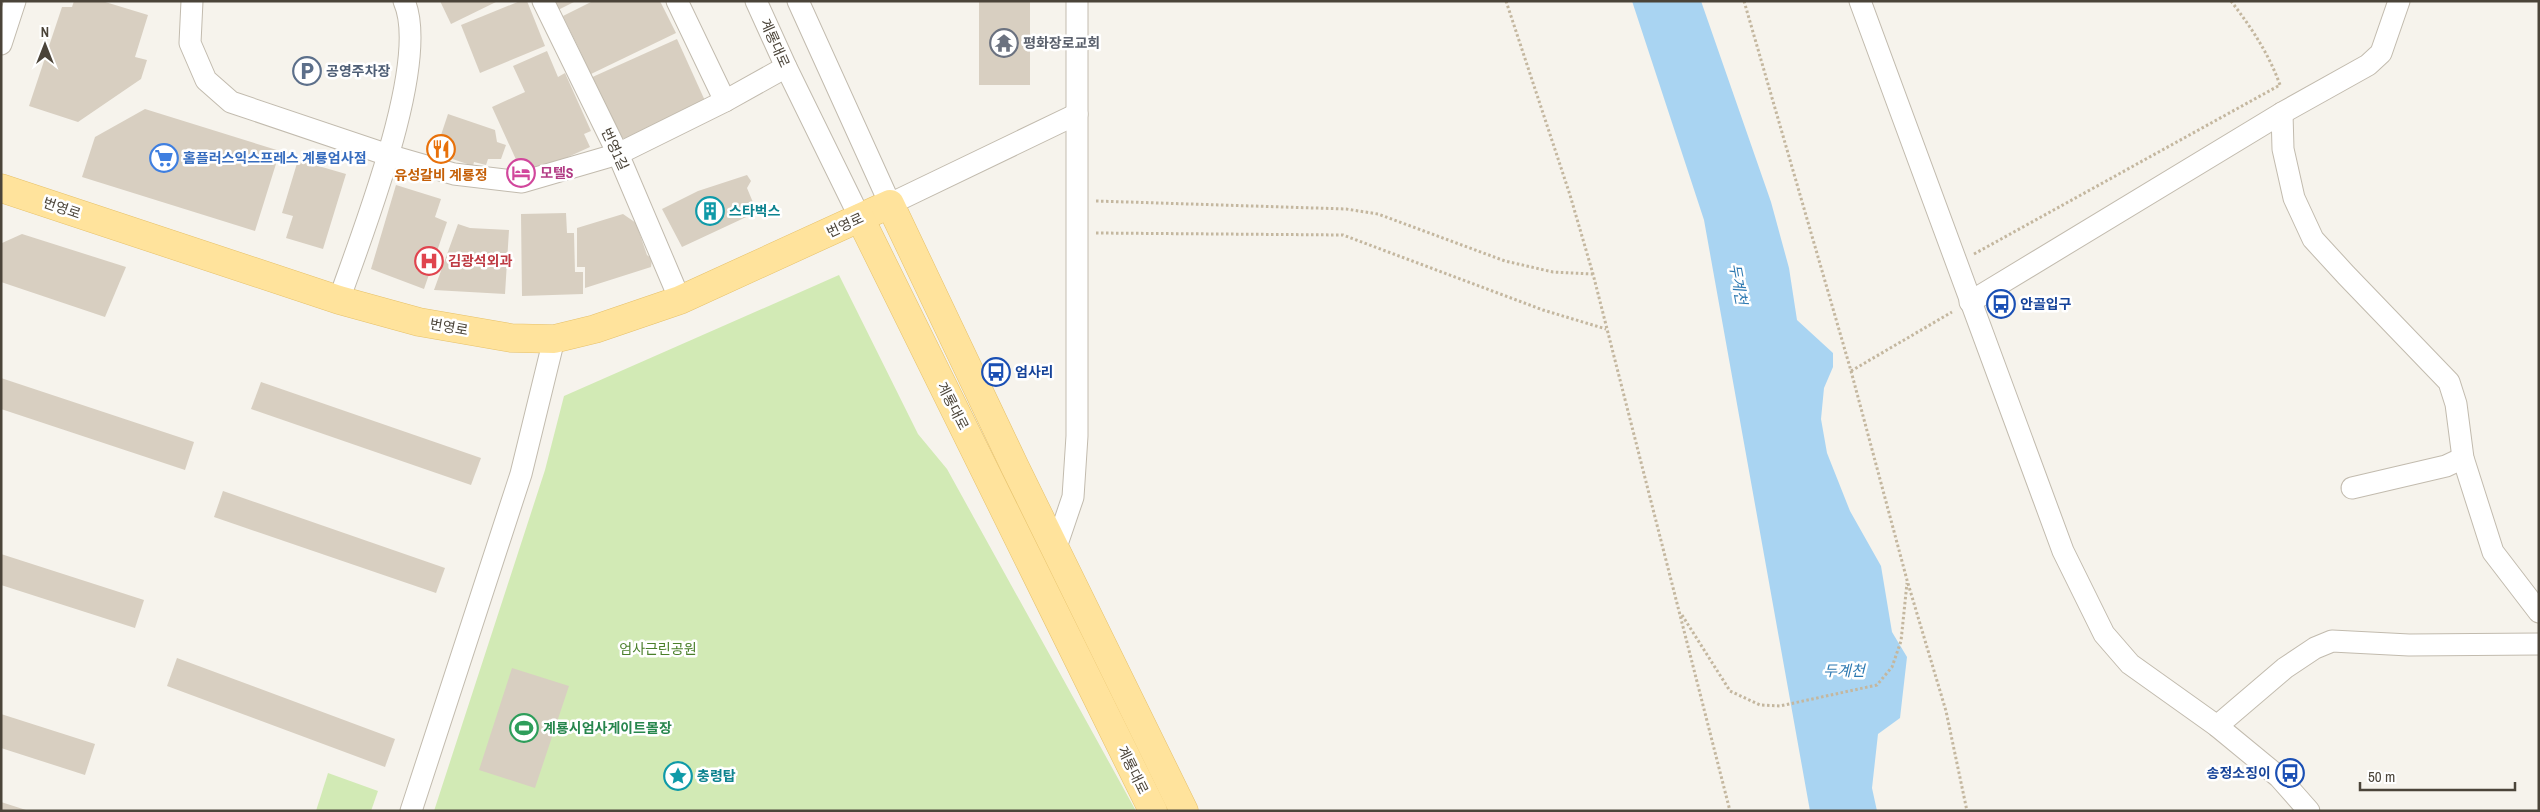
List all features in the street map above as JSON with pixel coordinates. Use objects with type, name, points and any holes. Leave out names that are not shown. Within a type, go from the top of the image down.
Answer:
[{"type":"main road","name":"번영로","points":[[1,188],[339,300],[419,322],[511,338],[554,338],[594,329],[680,300],[890,204]]},
{"type":"main road","name":"계룡대로","points":[[890,204],[1184,811]]},
{"type":"main road","name":"계룡대로","points":[[860,218],[1153,811]]},
{"type":"street","points":[[3,35],[15,1]]},
{"type":"street","points":[[192,1],[190,43],[206,80],[231,102],[388,155],[454,174],[522,182],[618,154],[725,101],[786,67]]},
{"type":"street","points":[[339,300],[388,155],[407,82],[410,15],[404,1]]},
{"type":"street","name":"번영1길","points":[[543,1],[618,154],[680,300]]},
{"type":"street","points":[[677,1],[725,101]]},
{"type":"street","name":"계룡대로","points":[[756,1],[860,218]]},
{"type":"street","name":"계룡대로","points":[[798,1],[890,204]]},
{"type":"street","points":[[1056,547],[1073,497],[1076,436],[1078,233],[1077,1]]},
{"type":"street","points":[[1860,1],[2063,551],[2104,634],[2130,664],[2216,726],[2278,777],[2309,811]]},
{"type":"street","points":[[1970,302],[2282,113],[2368,65],[2381,53],[2399,1]]},
{"type":"street","points":[[2282,113],[2283,149],[2294,198],[2313,239],[2449,382],[2456,404],[2463,458],[2493,552],[2510,576],[2525,591],[2539,612]]},
{"type":"street","points":[[890,204],[1077,114]]},
{"type":"street","points":[[411,811],[520,474],[554,338]]},
{"type":"street","points":[[2352,488],[2446,466],[2463,458]]},
{"type":"street","points":[[2216,726],[2285,668],[2315,648],[2332,641],[2438,646],[2539,644]]},
{"type":"path","points":[[1506,1],[1570,195],[1593,274],[1730,811]]},
{"type":"path","points":[[1744,1],[1851,371],[1907,580],[1946,711],[1968,811]]},
{"type":"path","points":[[1956,264],[2280,85],[2274,68],[2250,26],[2231,1]]},
{"type":"path","points":[[1077,201],[1346,209],[1378,214],[1505,261],[1553,272],[1593,274]]},
{"type":"path","points":[[1078,233],[1343,235],[1543,310],[1606,330]]},
{"type":"path","points":[[1851,371],[1970,302]]},
{"type":"path","points":[[1680,613],[1730,691],[1760,705],[1780,706],[1877,684],[1892,667],[1901,641],[1907,580]]},
{"type":"green space","name":"엄사근린공원","points":[[839,275],[918,434],[947,469],[1136,811],[434,811],[545,470],[564,396]]},
{"type":"green space","points":[[328,773],[378,791],[371,811],[316,811]]},
{"type":"water","name":"두계천","points":[[1632,1],[1701,1],[1771,202],[1789,268],[1797,320],[1833,353],[1833,367],[1824,388],[1821,419],[1827,453],[1850,511],[1881,566],[1892,632],[1907,657],[1900,718],[1878,734],[1872,788],[1877,811],[1810,811],[1704,220]]},
{"type":"building","points":[[74,1],[102,1],[148,15],[135,57],[147,60],[141,79],[78,122],[29,106],[62,7],[72,7]]},
{"type":"building","points":[[440,1],[498,1],[451,24]]},
{"type":"building","points":[[520,1],[527,1],[545,46],[480,73],[461,25]]},
{"type":"building","points":[[554,1],[576,1],[558,10]]},
{"type":"building","points":[[593,1],[660,1],[676,33],[591,74],[563,16]]},
{"type":"building","name":"평화장로교회","points":[[979,1],[1030,1],[1030,85],[979,85]]},
{"type":"building","points":[[677,39],[706,103],[625,139],[612,133],[588,79]]},
{"type":"building","points":[[547,51],[558,77],[565,73],[591,131],[584,134],[590,147],[524,177],[492,107],[525,92],[513,66]]},
{"type":"building","points":[[145,109],[280,151],[255,231],[82,177],[95,137]]},
{"type":"building","points":[[448,114],[495,130],[497,142],[506,145],[501,159],[488,159],[486,165],[474,162],[473,166],[435,153]]},
{"type":"building","points":[[298,160],[346,174],[323,249],[286,238],[293,216],[282,213]]},
{"type":"building","name":"스타벅스","points":[[747,175],[751,181],[747,188],[757,212],[682,247],[662,209],[698,191]]},
{"type":"building","points":[[396,185],[441,199],[435,217],[447,222],[424,289],[371,269]]},
{"type":"building","points":[[566,213],[567,233],[574,233],[575,272],[583,272],[583,294],[522,296],[521,214]]},
{"type":"building","points":[[623,214],[636,223],[647,255],[652,259],[651,267],[585,288],[585,267],[577,267],[577,228]]},
{"type":"building","points":[[458,224],[470,228],[509,230],[505,294],[434,290]]},
{"type":"building","points":[[22,234],[126,267],[105,317],[1,282],[2,243]]},
{"type":"building","points":[[1,378],[194,442],[185,470],[1,409]]},
{"type":"building","points":[[261,382],[481,458],[471,485],[251,409]]},
{"type":"building","points":[[223,491],[445,568],[436,593],[214,517]]},
{"type":"building","points":[[1,554],[144,600],[135,628],[1,585]]},
{"type":"building","points":[[177,658],[395,739],[385,767],[167,686]]},
{"type":"building","name":"계룡시엄사게이트볼장","points":[[512,668],[569,686],[535,788],[479,770]]},
{"type":"building","points":[[1,714],[95,744],[85,775],[1,748]]},
{"type":"building","points":[[1,802],[26,810],[26,811],[1,811]]},
{"type":"place","name":"평화장로교회","points":[[1004,43]]},
{"type":"place","name":"공영주차장","points":[[307,71]]},
{"type":"place","name":"유성갈비 계룡정","points":[[441,149]]},
{"type":"place","name":"홈플러스익스프레스 계룡엄사점","points":[[164,158]]},
{"type":"place","name":"모텔S","points":[[521,173]]},
{"type":"place","name":"스타벅스","points":[[710,211]]},
{"type":"place","name":"김광석외과","points":[[429,261]]},
{"type":"place","name":"안골입구","points":[[2001,304]]},
{"type":"place","name":"엄사리","points":[[996,372]]},
{"type":"place","name":"계룡시엄사게이트볼장","points":[[524,728]]},
{"type":"place","name":"송정소징이","points":[[2290,773]]},
{"type":"place","name":"충령탑","points":[[678,776]]}]
